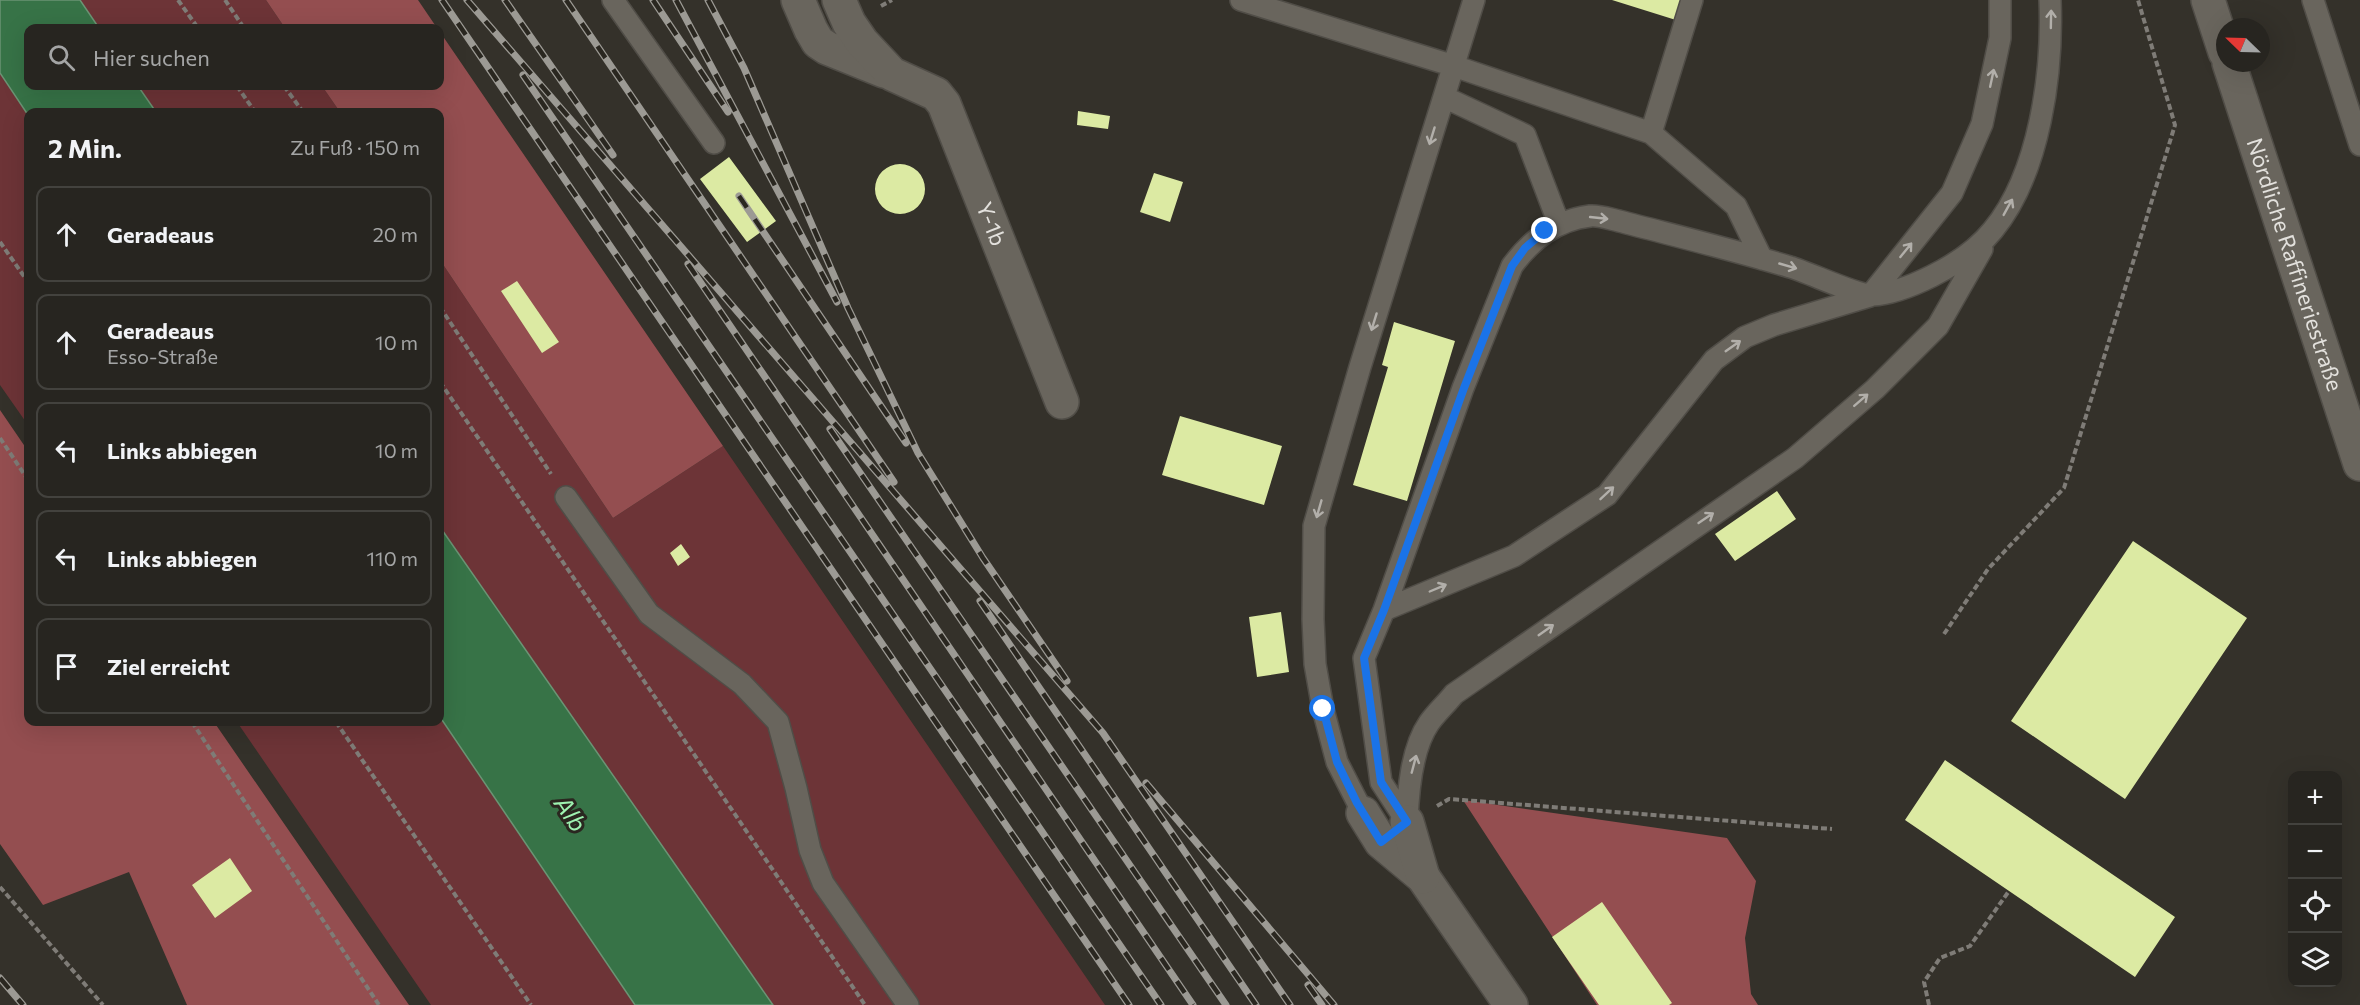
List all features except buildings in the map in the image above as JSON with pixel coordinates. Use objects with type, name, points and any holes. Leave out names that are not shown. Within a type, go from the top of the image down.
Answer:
[{"type":"street","name":"Y-1b","points":[[798,0],[818,42],[827,48],[936,94],[944,104],[1062,402]]},
{"type":"street","name":"Y-1b","points":[[839,0],[849,23],[861,42],[892,74]]},
{"type":"street","points":[[2208,0],[2216,24]]},
{"type":"street","name":"Nördliche Raffineriestraße","points":[[2232,72],[2360,464]]},
{"type":"street","points":[[1364,813],[1381,842],[1423,877],[1511,1005]]},
{"type":"street","points":[[1407,822],[1423,877]]},
{"type":"lane","points":[[613,0],[714,143]]},
{"type":"lane","points":[[1241,0],[1454,66],[1651,133],[1736,206],[1762,260]]},
{"type":"lane","points":[[1364,813],[1337,762],[1323,709],[1315,664],[1314,526],[1360,367],[1474,0]]},
{"type":"lane","points":[[1651,133],[1692,0]]},
{"type":"lane","points":[[1870,296],[1952,193],[1978,134],[2000,38],[2000,0]]},
{"type":"lane","points":[[1407,822],[1409,784],[1414,760],[1428,724],[1454,694],[1795,458],[1875,389],[1938,326],[2009,206],[2027,166],[2039,125],[2048,78],[2050,0]]},
{"type":"lane","points":[[2313,0],[2360,145]]},
{"type":"lane","points":[[1444,97],[1526,135],[1558,224]]},
{"type":"lane","points":[[1407,822],[1381,782],[1364,658],[1384,610],[1464,388],[1512,266],[1525,248],[1545,231],[1558,224],[1592,216],[1619,221],[1792,267],[1870,296]]},
{"type":"lane","points":[[1384,610],[1515,555],[1607,495],[1714,360],[1745,337],[1774,325],[1923,281],[1957,264],[1993,231]]},
{"type":"lane","points":[[566,497],[649,614],[742,684],[778,722],[810,850],[824,883],[908,1005]]},
{"type":"path","points":[[178,0],[195,24]]},
{"type":"path","points":[[225,0],[241,24]]},
{"type":"path","points":[[1944,634],[1988,569],[2064,488],[2175,125],[2138,0]]},
{"type":"path","points":[[240,90],[252,108]]},
{"type":"path","points":[[287,90],[300,108]]},
{"type":"path","points":[[0,242],[24,276]]},
{"type":"path","points":[[444,313],[566,497]]},
{"type":"path","points":[[444,388],[865,1005]]},
{"type":"path","points":[[0,438],[24,474]]},
{"type":"path","points":[[195,726],[379,1005]]},
{"type":"path","points":[[339,726],[531,1005]]},
{"type":"path","points":[[1407,822],[1449,799],[1832,830]]},
{"type":"path","points":[[0,887],[102,1005]]},
{"type":"path","points":[[1929,1005],[1924,982],[1940,958],[1970,946],[2009,891]]},
{"type":"shaded area","points":[[80,0],[266,0],[282,24],[96,24]]},
{"type":"shaded area","points":[[266,0],[418,0],[434,24],[282,24]]},
{"type":"shaded area","points":[[444,38],[723,446],[613,518],[444,266],[444,108],[337,108],[325,90],[444,90]]},
{"type":"shaded area","points":[[0,73],[24,109],[24,419],[0,385]]},
{"type":"shaded area","points":[[141,90],[325,90],[337,108],[153,108]]},
{"type":"shaded area","points":[[444,266],[613,518],[723,446],[1105,1005],[773,1005],[444,533]]},
{"type":"shaded area","points":[[0,410],[24,445],[24,726],[217,726],[409,1005],[187,1005],[129,872],[43,905],[0,844]]},
{"type":"shaded area","points":[[444,723],[635,1005],[431,1005],[240,726],[444,726]]},
{"type":"shaded area","points":[[1463,800],[1727,838],[1756,881],[1745,938],[1751,994],[1758,1005],[1597,1005]]},
{"type":"water","points":[[0,0],[80,0],[96,24],[24,24],[24,90],[141,90],[153,108],[24,109],[0,73]]},
{"type":"water","name":"Alb","points":[[444,533],[773,1005],[635,1005],[444,723]]},
{"type":"railway","points":[[442,0],[1129,1005]]},
{"type":"railway","points":[[467,0],[1103,733],[1290,1005]]},
{"type":"railway","points":[[505,0],[613,155]]},
{"type":"railway","points":[[566,0],[894,482]]},
{"type":"railway","points":[[653,0],[728,112]]},
{"type":"railway","points":[[676,0],[837,302]]},
{"type":"railway","points":[[708,0],[744,68],[848,308],[918,453],[983,558],[1067,681]]},
{"type":"railway","points":[[523,75],[1161,1005]]},
{"type":"railway","points":[[739,196],[906,443]]},
{"type":"railway","points":[[688,264],[1193,1005]]},
{"type":"railway","points":[[830,429],[1226,1005]]},
{"type":"railway","points":[[980,601],[1256,1005]]},
{"type":"railway","points":[[1146,783],[1334,1005]]},
{"type":"railway","points":[[0,978],[23,1005]]},
{"type":"railway","points":[[1308,985],[1322,1005]]},
{"type":"route","points":[[1323,709],[1337,762],[1357,803],[1381,842],[1407,822],[1381,782],[1364,658],[1384,610],[1464,388],[1512,266],[1525,248],[1545,231]]}]
